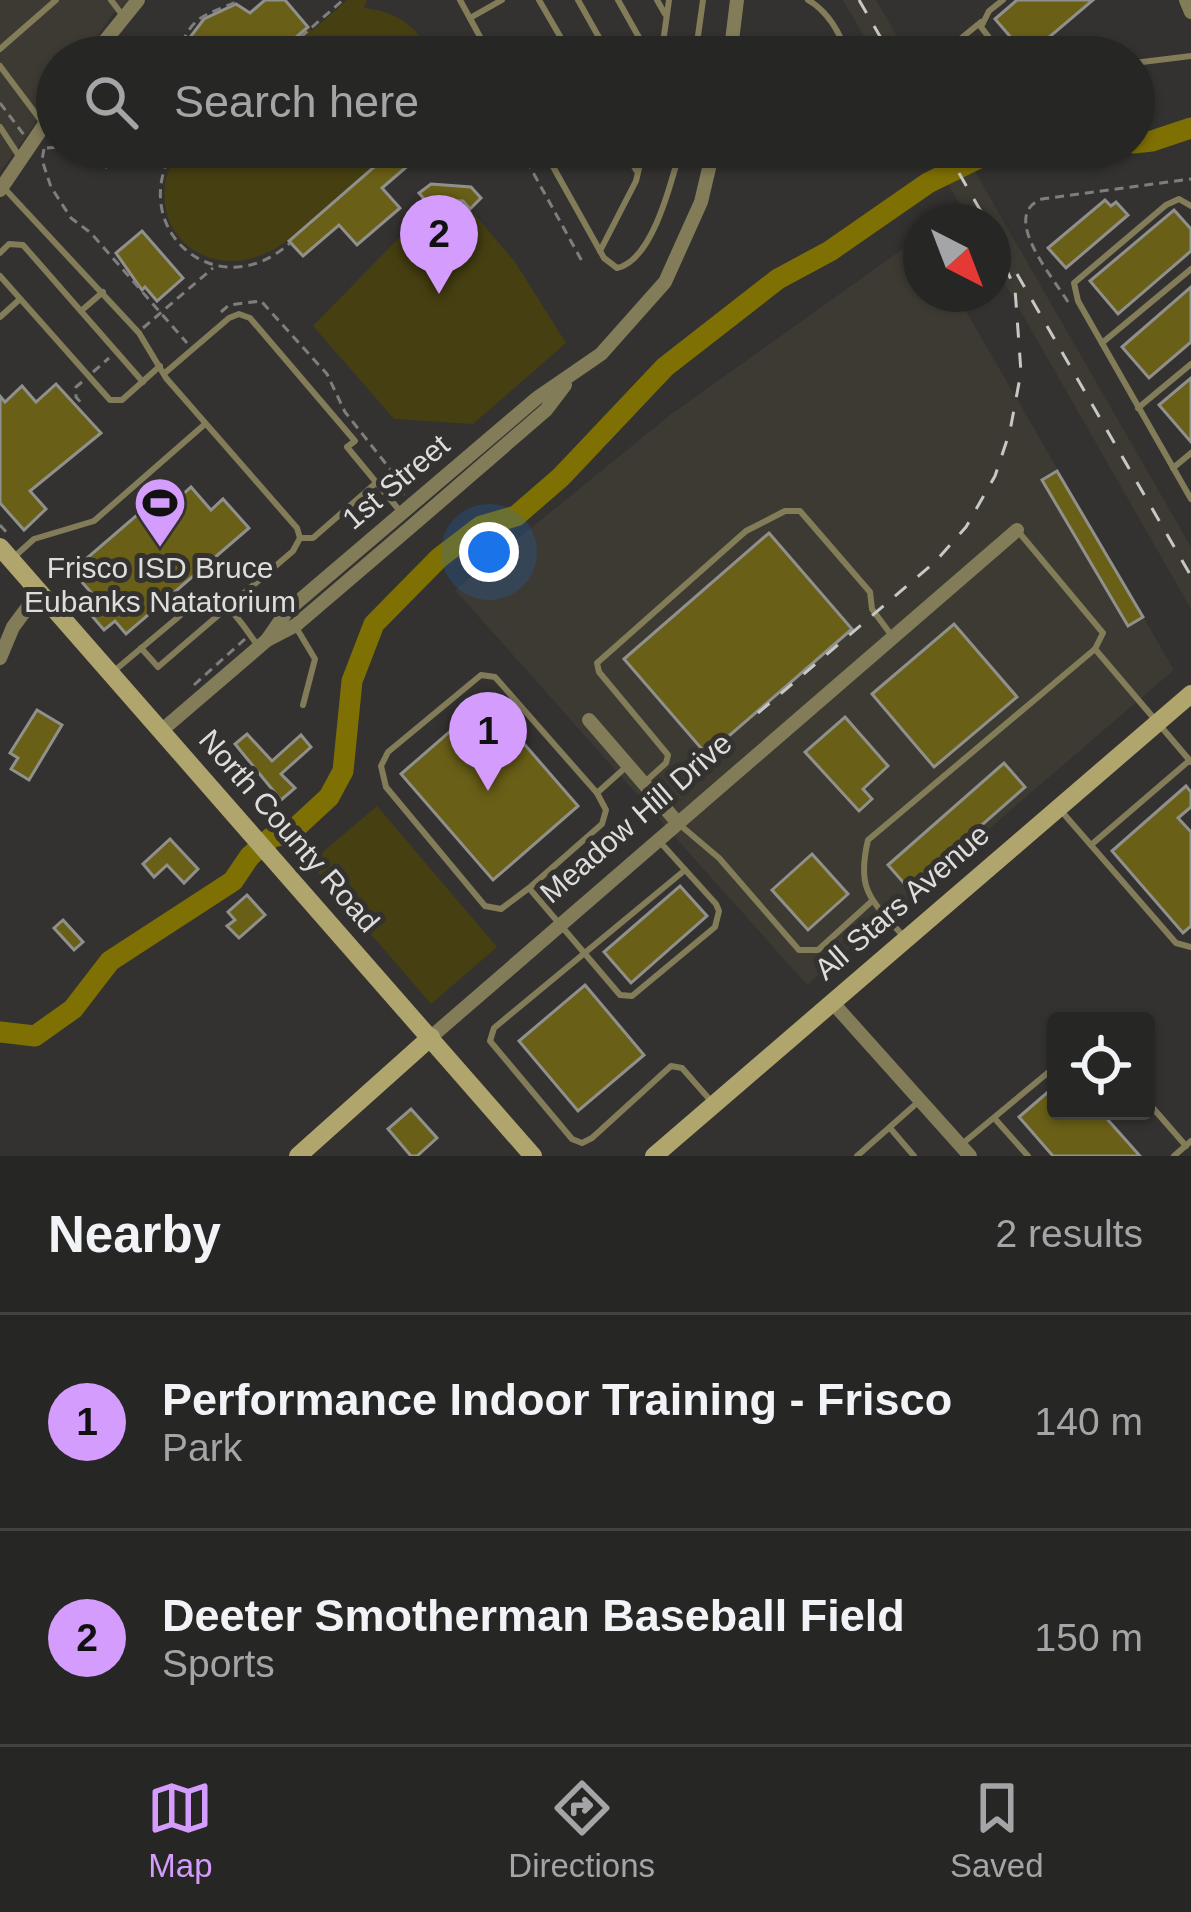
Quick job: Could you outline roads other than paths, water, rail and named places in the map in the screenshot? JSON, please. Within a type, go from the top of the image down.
[{"type":"street","points":[[107,36],[138,0]]},
{"type":"street","points":[[733,36],[737,0]]},
{"type":"street","points":[[1186,0],[1191,12]]},
{"type":"street","points":[[1,188],[36,144]]},
{"type":"street","name":"1st Street","points":[[161,731],[287,611],[537,398],[601,354],[664,282],[701,202],[709,168]]},
{"type":"street","name":"1st Street","points":[[259,641],[296,625],[403,514]]},
{"type":"street","name":"Meadow Hill Drive","points":[[298,1156],[1017,530]]},
{"type":"street","name":"North County Road","points":[[11,552],[39,592],[533,1156]]},
{"type":"street","points":[[0,658],[13,627],[39,592]]},
{"type":"street","name":"All Stars Avenue","points":[[655,1156],[1191,694]]},
{"type":"street","points":[[590,720],[677,822]]},
{"type":"street","points":[[832,1003],[965,1151]]},
{"type":"lane","points":[[0,49],[56,0]]},
{"type":"lane","points":[[111,0],[122,16]]},
{"type":"lane","points":[[460,0],[480,36]]},
{"type":"lane","points":[[470,18],[502,0]]},
{"type":"lane","points":[[539,0],[560,36]]},
{"type":"lane","points":[[578,0],[598,36]]},
{"type":"lane","points":[[618,0],[638,36]]},
{"type":"lane","points":[[657,0],[667,16]]},
{"type":"lane","points":[[664,36],[670,0]]},
{"type":"lane","points":[[698,36],[703,0]]},
{"type":"lane","points":[[808,0],[819,6],[841,36]]},
{"type":"lane","points":[[964,36],[1003,0]]},
{"type":"lane","points":[[982,21],[986,36]]},
{"type":"lane","points":[[1155,61],[1191,56]]},
{"type":"lane","points":[[0,66],[36,114]]},
{"type":"lane","points":[[0,127],[21,159]]},
{"type":"lane","points":[[554,168],[600,251],[617,268],[638,258],[675,168]]},
{"type":"lane","points":[[635,168],[638,173]]},
{"type":"lane","points":[[600,251],[639,168]]},
{"type":"lane","points":[[1,188],[139,332],[205,424],[297,528],[300,538],[293,551],[158,667],[141,648]]},
{"type":"lane","points":[[1191,206],[1179,199],[1166,205],[1074,283],[1078,301],[1191,499]]},
{"type":"lane","points":[[0,253],[9,244],[23,245],[143,382]]},
{"type":"lane","points":[[1102,343],[1191,269]]},
{"type":"lane","points":[[0,276],[110,400],[122,400],[229,318],[245,316],[355,441],[347,447],[403,514]]},
{"type":"lane","points":[[81,311],[103,292]]},
{"type":"lane","points":[[0,317],[20,299]]},
{"type":"lane","points":[[1138,408],[1191,364]]},
{"type":"lane","points":[[11,552],[34,538],[94,521],[205,424]]},
{"type":"lane","points":[[1173,469],[1191,452]]},
{"type":"lane","points":[[300,538],[313,538],[377,482]]},
{"type":"lane","points":[[643,783],[666,763],[668,754],[599,672],[597,663],[746,531],[785,511],[800,511],[870,592],[872,609],[892,637]]},
{"type":"lane","points":[[905,939],[872,901],[861,870],[868,840],[1102,641],[1103,632],[1017,530]]},
{"type":"lane","points":[[111,674],[201,598],[215,597],[259,641]]},
{"type":"lane","points":[[296,625],[315,659],[303,705]]},
{"type":"lane","points":[[1091,845],[1190,761],[1095,649]]},
{"type":"lane","points":[[488,674],[495,676],[597,793],[606,810],[602,824],[529,888],[501,909],[485,906],[386,788],[381,766],[383,758],[469,681],[488,674]]},
{"type":"lane","points":[[597,793],[628,766]]},
{"type":"lane","points":[[1057,807],[1176,943],[1191,947]]},
{"type":"lane","points":[[677,822],[719,858],[799,950],[818,950],[872,901]]},
{"type":"lane","points":[[529,888],[620,995],[632,996],[715,927],[718,917],[716,904],[658,839]]},
{"type":"lane","points":[[685,869],[494,1028],[490,1041],[572,1138],[582,1143],[671,1066],[682,1068],[714,1105]]},
{"type":"lane","points":[[965,1151],[1047,1074]]},
{"type":"lane","points":[[857,1156],[920,1101]]},
{"type":"lane","points":[[1155,1109],[1188,1144],[1174,1156]]},
{"type":"lane","points":[[996,1120],[1028,1156]]},
{"type":"lane","points":[[890,1128],[914,1156]]},
{"type":"waterway","points":[[1155,140],[1191,128]]},
{"type":"waterway","points":[[0,1032],[35,1036],[73,1009],[110,961],[233,881],[250,856],[272,837],[289,834],[329,797],[343,771],[352,681],[374,624],[439,558],[481,526],[516,516],[561,477],[665,367],[778,279],[958,168]]},
{"type":"railway","points":[[859,0],[880,36]]},
{"type":"railway","points":[[956,168],[977,204]]},
{"type":"railway","points":[[1017,274],[1191,576]]},
{"type":"railway","points":[[758,713],[935,562],[966,527],[995,476],[1010,431],[1021,372],[1011,280]]},
{"type":"place","name":"Deeter Smotherman Baseball Field","points":[[439,294]]},
{"type":"place","name":"Frisco ISD Bruce Eubanks Natatorium","points":[[160,549]]},
{"type":"place","name":"Performance Indoor Training - Frisco","points":[[488,791]]}]
